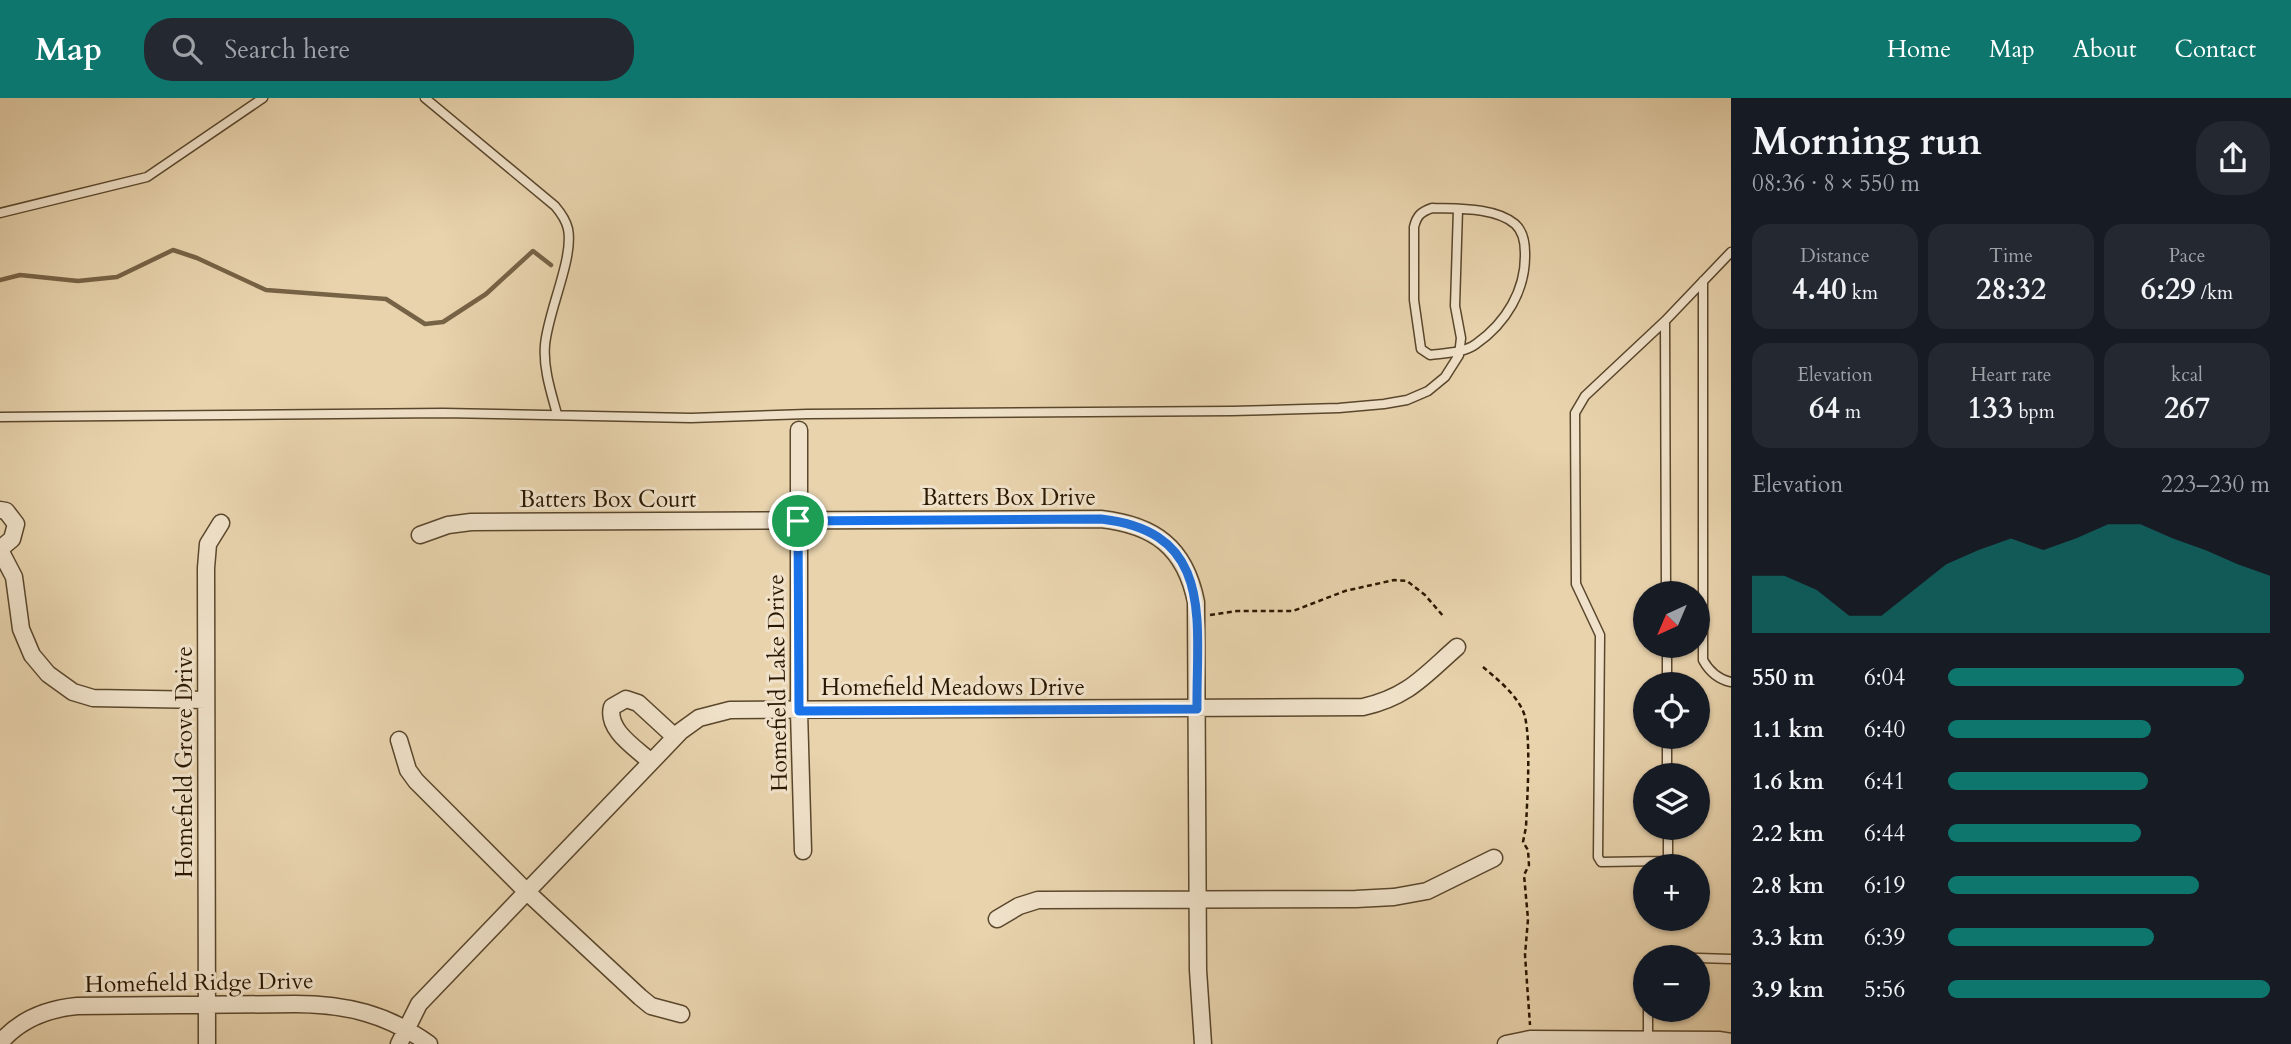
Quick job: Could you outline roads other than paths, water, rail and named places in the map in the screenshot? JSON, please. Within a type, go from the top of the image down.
[{"type":"street","name":"Homefield Lake Drive","points":[[799,430],[799,711],[803,851]]},
{"type":"street","points":[[0,510],[6,511],[16,524],[12,539],[0,549],[14,576],[21,629],[32,655],[48,674],[73,692],[93,698],[206,700]]},
{"type":"street","name":"Batters Box Drive","points":[[798,521],[1101,519],[1145,528],[1166,543],[1181,561],[1192,583],[1196,616],[1198,970],[1203,1044]]},
{"type":"street","name":"Batters Box Court","points":[[420,536],[448,525],[471,522],[798,521]]},
{"type":"street","name":"Homefield Grove Drive","points":[[208,1044],[208,544],[221,523]]},
{"type":"street","name":"Homefield Meadows Drive","points":[[399,1044],[419,1004],[651,761],[699,718],[730,710],[1334,709],[1383,703],[1405,693],[1457,647]]},
{"type":"street","points":[[651,761],[615,727],[610,716],[612,707],[626,699],[638,703],[675,737]]},
{"type":"street","points":[[399,740],[408,770],[416,781],[526,891],[640,997],[652,1006],[681,1014]]},
{"type":"street","points":[[997,919],[1019,906],[1038,900],[1395,897],[1427,891],[1494,858]]},
{"type":"street","name":"Homefield Ridge Drive","points":[[0,1043],[26,1020],[53,1009],[77,1006],[328,1004],[359,1010],[406,1028],[429,1044]]},
{"type":"street","points":[[1506,1044],[1530,1039],[1731,1042]]},
{"type":"lane","points":[[0,213],[147,177],[263,98]]},
{"type":"lane","points":[[425,98],[548,199],[565,218],[570,247],[554,299],[545,346],[545,366],[557,414]]},
{"type":"lane","points":[[1432,208],[1503,216],[1519,228],[1523,240],[1526,270],[1518,295],[1508,312],[1475,345],[1460,351],[1430,355],[1421,349],[1414,300],[1414,227],[1416,217],[1432,208]]},
{"type":"lane","points":[[0,417],[557,414],[691,418],[1353,407],[1407,400],[1428,391],[1446,377],[1460,351],[1461,338],[1455,306],[1458,209]]},
{"type":"lane","points":[[1668,840],[1668,858],[1664,861],[1601,862],[1598,857],[1600,635],[1576,584],[1575,413],[1585,396],[1665,321],[1731,252]]},
{"type":"lane","points":[[1703,281],[1703,660],[1709,671],[1731,682]]},
{"type":"lane","points":[[1665,321],[1666,581]]},
{"type":"lane","points":[[1710,958],[1731,959]]},
{"type":"lane","points":[[1648,1022],[1648,1040]]},
{"type":"waterway","points":[[0,280],[20,275],[78,281],[117,277],[173,250],[197,258],[266,290],[386,299],[425,324],[443,322],[486,294],[533,251],[551,265]]}]
